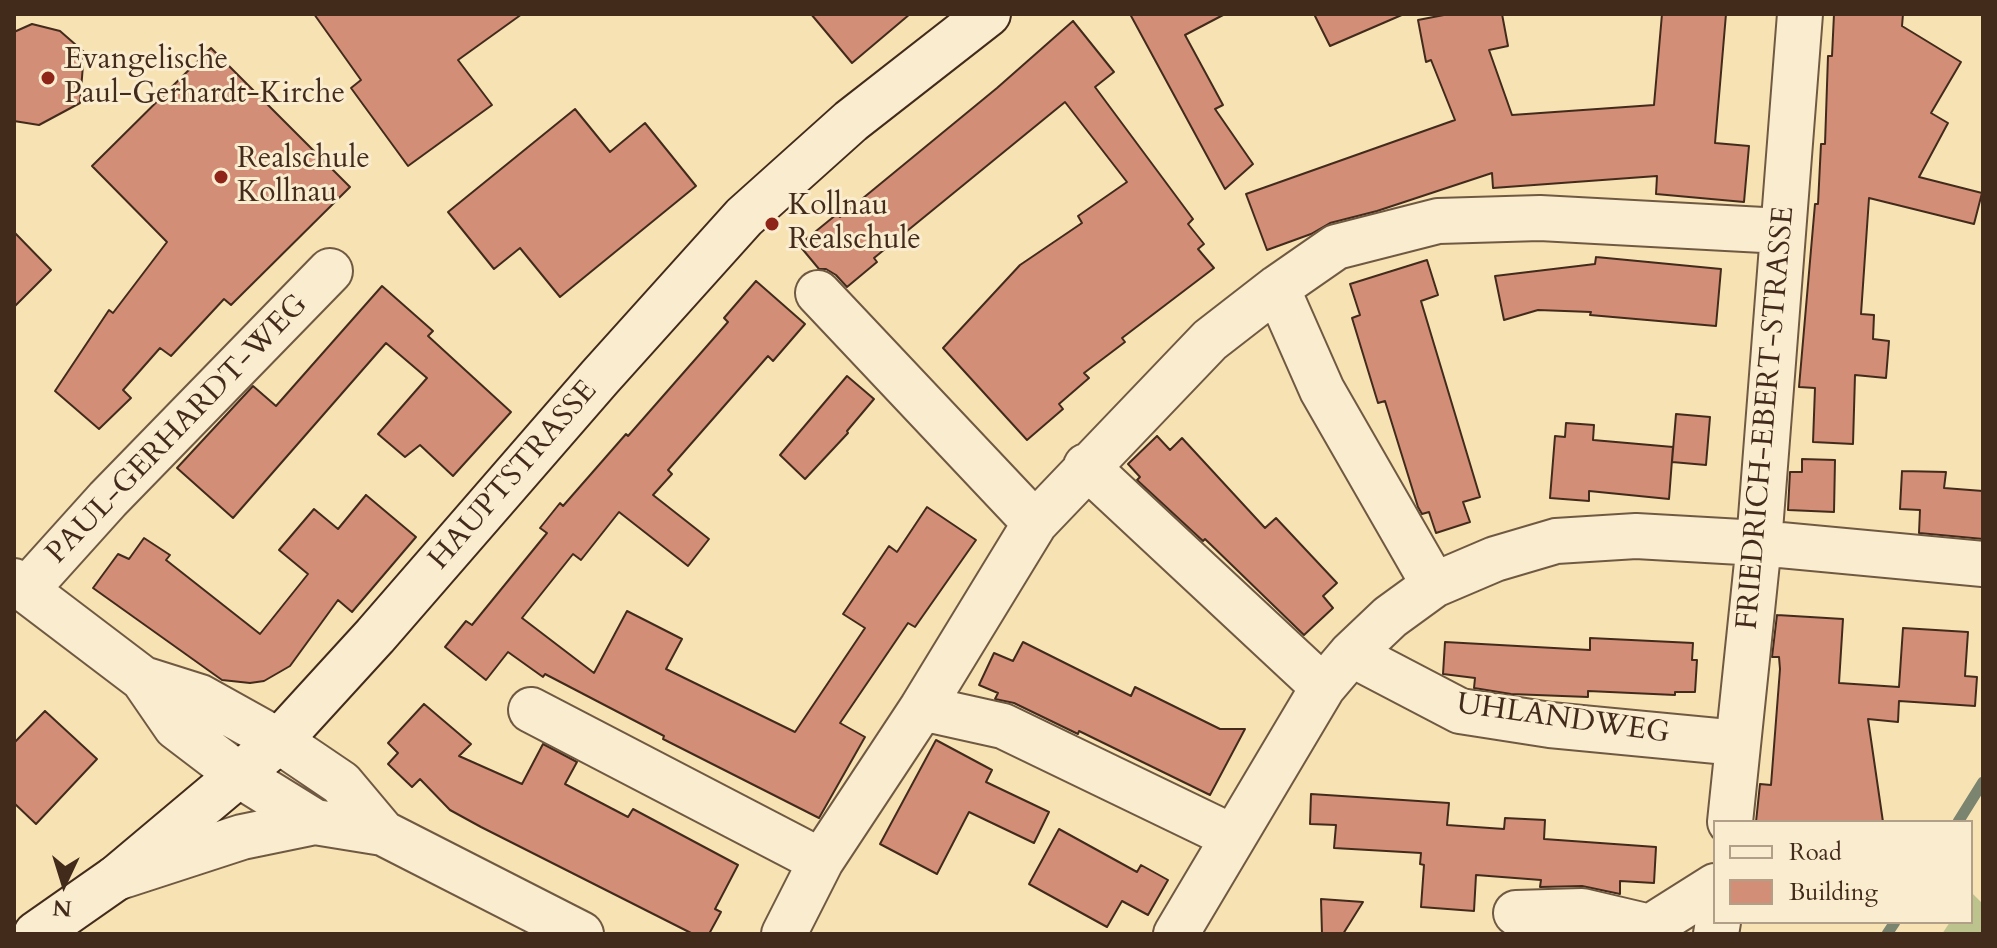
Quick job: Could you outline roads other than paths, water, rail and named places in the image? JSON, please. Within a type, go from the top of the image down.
[{"type":"street","name":"HAUPTSTRASSE","points":[[36,934],[116,878],[279,741],[744,217],[851,121],[988,14]]},
{"type":"street","name":"FRIEDRICH-EBERT-STRASSE","points":[[1730,820],[1759,543],[1800,14]]},
{"type":"street","points":[[784,934],[821,861],[922,708],[1035,523],[1086,466],[1210,340],[1277,288],[1336,247],[1438,221],[1540,218],[1782,231]]},
{"type":"street","name":"PAUL-GERHARDT-WEG","points":[[20,586],[330,271]]},
{"type":"street","points":[[1277,288],[1322,390],[1434,585]]},
{"type":"street","points":[[818,293],[1035,523]]},
{"type":"street","points":[[1086,466],[1323,687]]},
{"type":"street","points":[[1176,934],[1323,687],[1351,654],[1390,617],[1434,585],[1495,559],[1556,541],[1636,536],[1759,543],[1983,564]]},
{"type":"street","points":[[20,586],[143,679],[176,727],[239,775],[315,822]]},
{"type":"street","name":"UHLANDWEG","points":[[1351,654],[1460,711],[1550,725],[1738,743]]},
{"type":"street","points":[[143,679],[200,697],[279,741],[341,783],[383,833]]},
{"type":"street","points":[[922,708],[1003,726],[1233,837]]},
{"type":"street","points":[[531,710],[821,861]]},
{"type":"street","points":[[116,878],[242,837],[315,822],[383,833],[572,932]]},
{"type":"street","points":[[1516,913],[1582,911],[1650,927],[1713,887]]},
{"type":"waterway","points":[[1959,820],[1983,782]]},
{"type":"waterway","points":[[1887,934],[1894,924]]},
{"type":"place","name":"Evangelische Paul-Gerhardt-Kirche","points":[[48,78]]},
{"type":"place","name":"Realschule Kollnau","points":[[221,177]]},
{"type":"place","name":"Kollnau Realschule","points":[[772,224]]}]
